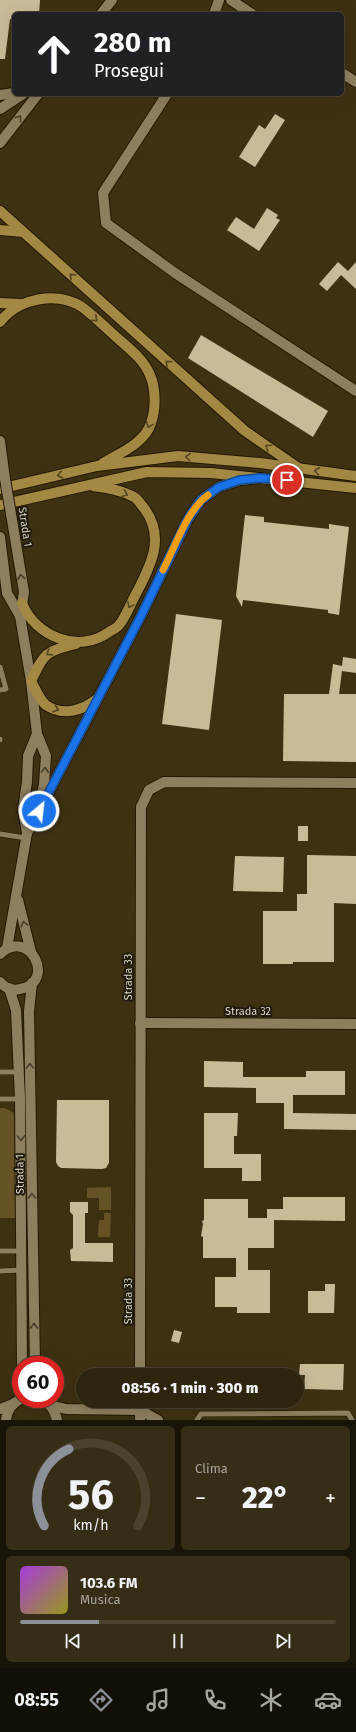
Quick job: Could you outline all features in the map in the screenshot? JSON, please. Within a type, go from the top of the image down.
[{"type":"main road","points":[[0,211],[245,431],[300,469]]},
{"type":"main road","points":[[0,230],[23,232]]},
{"type":"main road","points":[[0,303],[21,304],[40,298],[60,299],[81,307],[137,355],[150,375],[154,398],[151,424],[141,439],[124,452],[96,466]]},
{"type":"main road","points":[[0,322],[21,304]]},
{"type":"main road","points":[[0,489],[96,466],[178,456],[260,463],[356,476]]},
{"type":"main road","points":[[0,505],[147,472],[211,473],[356,488]]},
{"type":"main road","points":[[39,811],[141,616],[188,519],[201,500],[219,487],[240,480],[260,478]]},
{"type":"main road","points":[[87,485],[114,490],[135,498],[146,512],[155,529],[154,552],[146,573],[119,625],[102,638],[54,650],[42,658],[31,681],[46,705],[59,711],[74,711],[87,706],[99,698]]},
{"type":"main road","points":[[22,603],[25,611],[40,629],[59,640],[82,643]]},
{"type":"street","points":[[103,12],[112,0]]},
{"type":"street","points":[[215,12],[219,0]]},
{"type":"street","points":[[231,0],[249,12]]},
{"type":"street","points":[[344,73],[356,82]]},
{"type":"street","points":[[0,95],[12,93]]},
{"type":"street","points":[[0,109],[20,96]]},
{"type":"street","points":[[0,143],[36,96]]},
{"type":"street","points":[[166,96],[103,193],[106,223],[175,273],[356,391]]},
{"type":"street","name":"Strada 1","points":[[0,441],[24,592],[20,616],[31,681],[37,734],[46,756],[44,784],[39,811],[26,836]]},
{"type":"street","name":"Strada 1","points":[[0,538],[7,593],[20,616]]},
{"type":"street","name":"Strada 1","points":[[4,951],[17,896],[26,836],[23,809],[27,782],[28,756],[37,734]]},
{"type":"street","name":"Strada 33","points":[[140,1368],[141,807],[149,790],[164,782],[356,782]]},
{"type":"street","name":"Strada 1","points":[[17,896],[31,952],[36,959],[38,967],[37,975],[32,983],[29,1011],[35,1356]]},
{"type":"street","points":[[4,951],[17,946],[31,952]]},
{"type":"street","points":[[0,982],[9,988],[22,989],[32,983]]},
{"type":"street","points":[[9,988],[16,1010],[20,1099],[22,1356]]},
{"type":"street","name":"Strada 32","points":[[140,1023],[356,1024]]},
{"type":"street","points":[[0,1409],[12,1402]]},
{"type":"street","points":[[6,1420],[8,1410],[12,1406]]},
{"type":"street","points":[[52,1408],[55,1413],[56,1420]]},
{"type":"street","points":[[62,1408],[140,1410],[158,1420]]},
{"type":"lane","points":[[0,667],[6,689],[0,690]]},
{"type":"lane","points":[[0,834],[26,836]]},
{"type":"lane","points":[[0,1072],[19,1072]]},
{"type":"lane","points":[[0,1099],[20,1099]]},
{"type":"lane","points":[[0,1251],[22,1251]]},
{"type":"lane","points":[[0,1271],[22,1270]]},
{"type":"lane","points":[[197,1420],[201,1414],[348,1413],[352,1420]]},
{"type":"shaded area","points":[[0,1108],[5,1108],[14,1113],[16,1218],[0,1218]]},
{"type":"shaded area","points":[[111,1187],[111,1210],[99,1210],[99,1198],[87,1198],[87,1188]]},
{"type":"shaded area","points":[[104,1213],[111,1213],[110,1237],[98,1237],[99,1220],[104,1220]]},
{"type":"building","points":[[0,0],[40,0],[39,12],[12,12],[5,59],[0,59]]},
{"type":"building","points":[[275,114],[285,120],[255,167],[239,157],[259,125],[265,129]]},
{"type":"building","points":[[267,208],[278,215],[276,218],[280,220],[259,251],[227,230],[236,217],[254,229]]},
{"type":"building","points":[[338,262],[348,271],[356,262],[356,289],[341,275],[327,291],[319,284]]},
{"type":"building","points":[[201,335],[328,411],[313,437],[188,358]]},
{"type":"building","points":[[245,515],[264,517],[264,522],[329,529],[329,524],[349,527],[339,615],[328,613],[328,610],[243,600],[242,607],[236,596]]},
{"type":"building","points":[[176,614],[222,620],[209,730],[162,724]]},
{"type":"building","points":[[343,657],[356,659],[356,673],[342,671],[339,694],[356,694],[356,762],[283,761],[284,694],[329,694],[333,664],[342,666]]},
{"type":"building","points":[[298,826],[308,826],[308,841],[298,841]]},
{"type":"building","points":[[307,855],[356,856],[356,904],[334,903],[334,962],[263,964],[263,911],[297,911],[297,894],[307,894]]},
{"type":"building","points":[[235,856],[284,857],[283,892],[233,891]]},
{"type":"building","points":[[204,1061],[243,1062],[243,1077],[306,1077],[306,1071],[345,1071],[345,1095],[293,1095],[293,1113],[356,1114],[356,1130],[284,1129],[284,1103],[256,1103],[256,1088],[204,1087]]},
{"type":"building","points":[[57,1100],[109,1100],[109,1163],[106,1168],[61,1168],[58,1166],[56,1162]]},
{"type":"building","points":[[204,1113],[238,1113],[237,1136],[234,1136],[234,1154],[261,1154],[261,1181],[242,1181],[242,1168],[204,1168]]},
{"type":"building","points":[[283,1197],[345,1197],[345,1221],[274,1220],[274,1248],[248,1248],[248,1270],[270,1270],[270,1313],[237,1313],[237,1307],[215,1307],[215,1277],[236,1277],[236,1258],[203,1258],[203,1237],[201,1236],[202,1221],[204,1220],[204,1199],[248,1199],[248,1218],[267,1218],[267,1209],[283,1209]]},
{"type":"building","points":[[70,1202],[88,1202],[88,1213],[85,1213],[85,1243],[113,1243],[113,1262],[71,1261],[70,1250],[73,1248],[73,1215],[70,1212]]},
{"type":"building","points":[[325,1284],[335,1284],[334,1313],[308,1313],[308,1291],[325,1291]]},
{"type":"building","points":[[174,1330],[182,1332],[179,1343],[171,1341]]},
{"type":"building","points":[[300,1364],[344,1364],[343,1390],[304,1389],[304,1368],[300,1368]]},
{"type":"slow traffic","points":[[163,570],[188,519],[201,500],[208,495]]},
{"type":"route","points":[[39,811],[141,616],[188,519],[201,500],[219,487],[240,480],[260,478],[287,480]]}]
